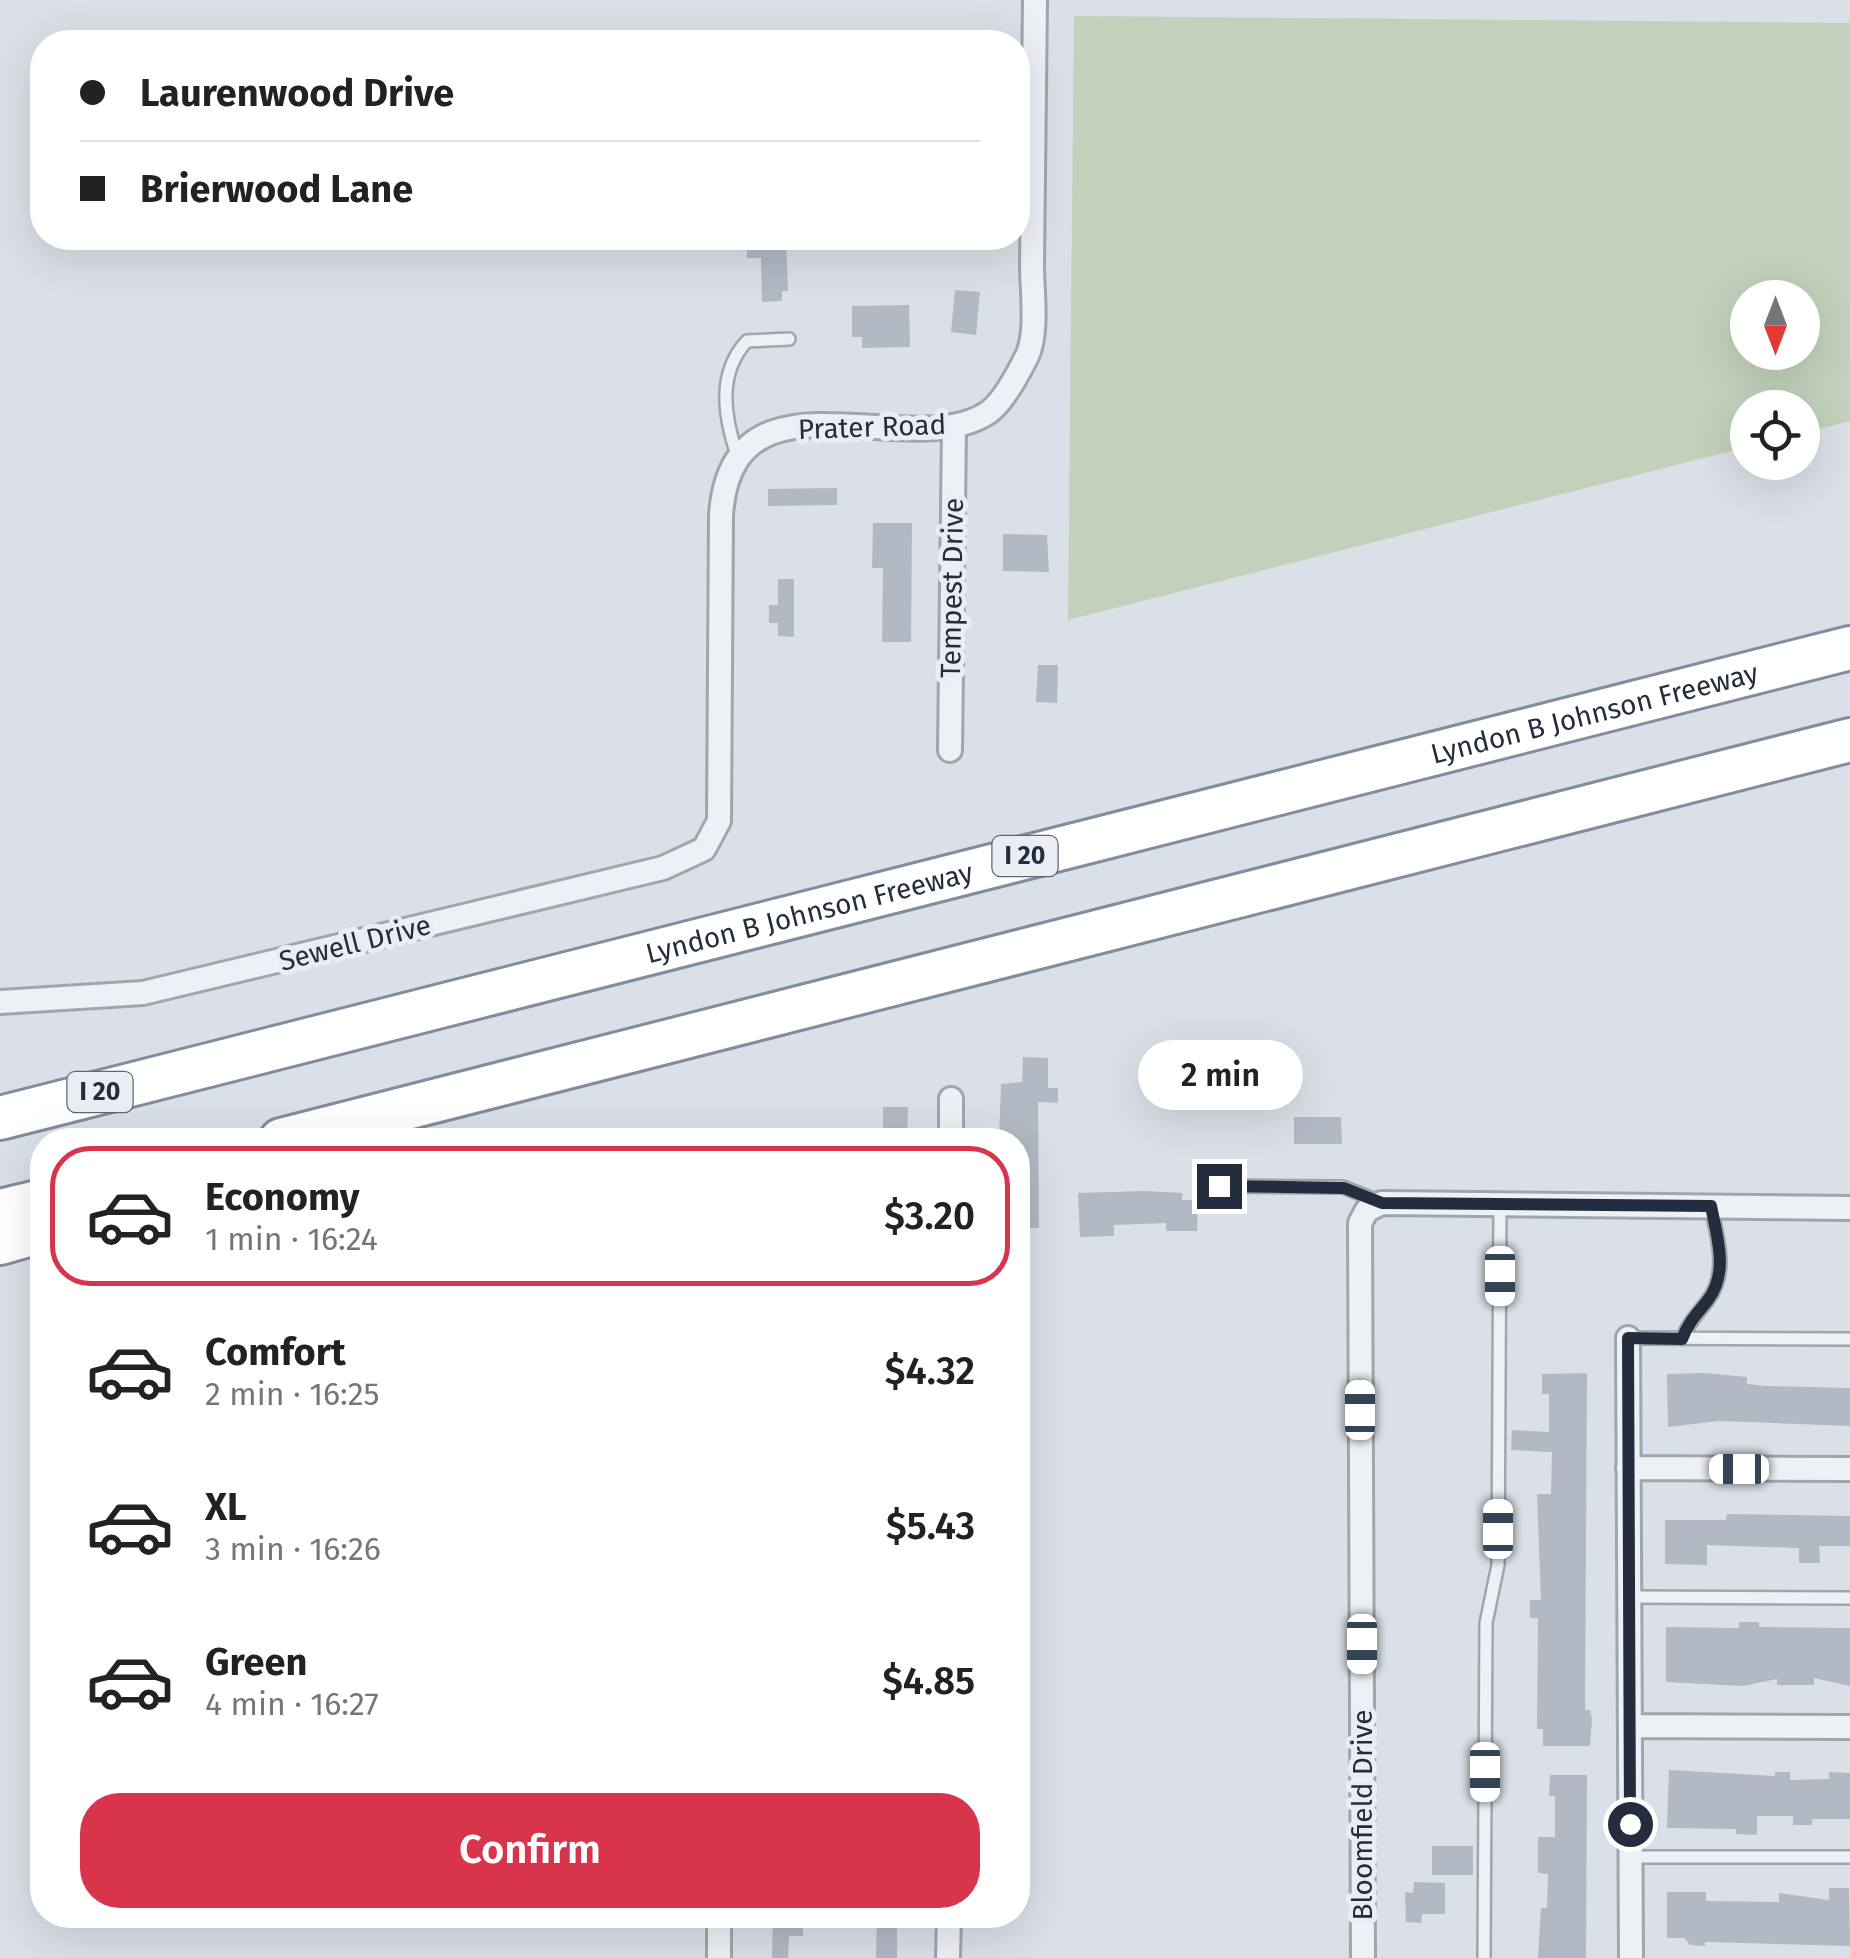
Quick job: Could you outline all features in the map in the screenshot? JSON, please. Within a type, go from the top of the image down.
[{"type":"highway","name":"Lyndon B Johnson Freeway","points":[[0,1118],[1850,648]]},
{"type":"highway","points":[[328,1128],[1850,740]]},
{"type":"highway","points":[[382,1128],[608,1057]]},
{"type":"highway","points":[[0,1102],[200,1067]]},
{"type":"highway","points":[[0,1211],[30,1203]]},
{"type":"highway","points":[[0,1242],[30,1234]]},
{"type":"street","name":"Prater Road","points":[[737,454],[766,435],[800,426],[954,426],[990,411],[1030,351],[1035,0]]},
{"type":"street","name":"Tempest Drive","points":[[950,750],[954,426]]},
{"type":"street","name":"Sewell Drive","points":[[0,1002],[143,993],[662,868],[704,849],[719,821],[721,514],[723,480],[737,454]]},
{"type":"street","points":[[951,1128],[952,1098]]},
{"type":"street","points":[[1382,1203],[1850,1208]]},
{"type":"street","name":"Bloomfield Drive","points":[[1363,1958],[1360,1224],[1367,1210],[1382,1203]]},
{"type":"street","points":[[1628,1338],[1630,1958]]},
{"type":"street","points":[[1628,1468],[1850,1469]]},
{"type":"street","points":[[1630,1726],[1850,1727]]},
{"type":"street","points":[[719,1928],[719,1958]]},
{"type":"street","points":[[948,1928],[948,1958]]},
{"type":"lane","points":[[737,454],[726,408],[731,358],[747,342],[789,339]]},
{"type":"lane","points":[[1219,1186],[1344,1188],[1382,1203]]},
{"type":"lane","points":[[1484,1958],[1486,1624],[1498,1565],[1500,1204]]},
{"type":"lane","points":[[1682,1339],[1690,1318],[1709,1299],[1718,1281],[1721,1261],[1711,1206]]},
{"type":"lane","points":[[1628,1338],[1850,1339]]},
{"type":"lane","points":[[1629,1597],[1850,1598]]},
{"type":"lane","points":[[1630,1856],[1850,1857]]},
{"type":"green space","points":[[1074,16],[1850,23],[1850,421],[1820,429],[1820,390],[1730,390],[1730,451],[1068,620]]},
{"type":"building","points":[[747,250],[786,250],[788,291],[782,291],[782,301],[762,302],[761,258],[747,258]]},
{"type":"building","points":[[955,290],[980,292],[976,335],[951,332]]},
{"type":"building","points":[[909,305],[910,347],[862,348],[862,337],[852,337],[852,306]]},
{"type":"building","points":[[837,488],[837,505],[768,506],[768,489]]},
{"type":"building","points":[[873,523],[912,523],[911,642],[882,642],[883,568],[872,568]]},
{"type":"building","points":[[1003,534],[1047,535],[1049,572],[1003,571]]},
{"type":"building","points":[[778,579],[794,579],[794,637],[778,636],[778,623],[769,623],[769,605],[778,605]]},
{"type":"building","points":[[1038,665],[1058,665],[1057,703],[1036,702]]},
{"type":"building","points":[[1023,1057],[1048,1058],[1048,1088],[1058,1088],[1058,1103],[1038,1102],[1039,1228],[1030,1228],[1030,1128],[999,1128],[1001,1084],[1022,1082]]},
{"type":"building","points":[[883,1107],[908,1107],[907,1128],[883,1128]]},
{"type":"building","points":[[1294,1117],[1341,1117],[1342,1144],[1294,1144]]},
{"type":"building","points":[[1078,1193],[1182,1193],[1182,1200],[1198,1200],[1197,1231],[1166,1231],[1166,1223],[1114,1225],[1114,1236],[1080,1237]]},
{"type":"building","points":[[1587,1373],[1585,1710],[1590,1710],[1592,1719],[1590,1746],[1543,1746],[1543,1729],[1537,1729],[1538,1618],[1530,1618],[1530,1600],[1541,1600],[1537,1494],[1551,1494],[1552,1452],[1511,1450],[1512,1430],[1549,1432],[1549,1394],[1542,1394],[1542,1374]]},
{"type":"building","points":[[1667,1374],[1747,1377],[1747,1384],[1766,1386],[1850,1388],[1850,1426],[1719,1421],[1668,1427]]},
{"type":"building","points":[[1727,1514],[1850,1516],[1850,1546],[1819,1546],[1820,1563],[1799,1563],[1799,1548],[1707,1545],[1707,1565],[1665,1564],[1665,1520],[1726,1520]]},
{"type":"building","points":[[1739,1622],[1759,1622],[1759,1627],[1850,1628],[1850,1686],[1814,1678],[1814,1685],[1777,1685],[1777,1679],[1743,1686],[1666,1682],[1666,1627],[1739,1628]]},
{"type":"building","points":[[1669,1770],[1775,1776],[1775,1772],[1790,1772],[1790,1780],[1829,1779],[1829,1772],[1850,1773],[1850,1819],[1812,1819],[1812,1825],[1793,1825],[1793,1816],[1757,1816],[1757,1835],[1736,1834],[1736,1829],[1667,1828]]},
{"type":"building","points":[[1550,1775],[1587,1775],[1586,1958],[1538,1958],[1541,1908],[1547,1908],[1548,1874],[1538,1873],[1538,1837],[1555,1837],[1555,1796],[1549,1796]]},
{"type":"building","points":[[1432,1846],[1473,1846],[1473,1875],[1432,1875]]},
{"type":"building","points":[[1414,1882],[1445,1883],[1445,1914],[1422,1914],[1421,1923],[1406,1922],[1405,1892],[1413,1893]]},
{"type":"building","points":[[1829,1888],[1849,1888],[1850,1946],[1705,1942],[1705,1946],[1690,1945],[1685,1938],[1667,1938],[1667,1892],[1706,1892],[1706,1901],[1779,1902],[1779,1893],[1829,1900]]},
{"type":"building","points":[[773,1928],[803,1928],[803,1936],[789,1936],[788,1958],[772,1958]]},
{"type":"building","points":[[877,1928],[897,1928],[897,1958],[876,1958]]},
{"type":"route","points":[[1219,1186],[1344,1188],[1382,1203],[1711,1206],[1721,1261],[1718,1281],[1709,1299],[1690,1318],[1682,1339],[1628,1338],[1630,1824]]}]
